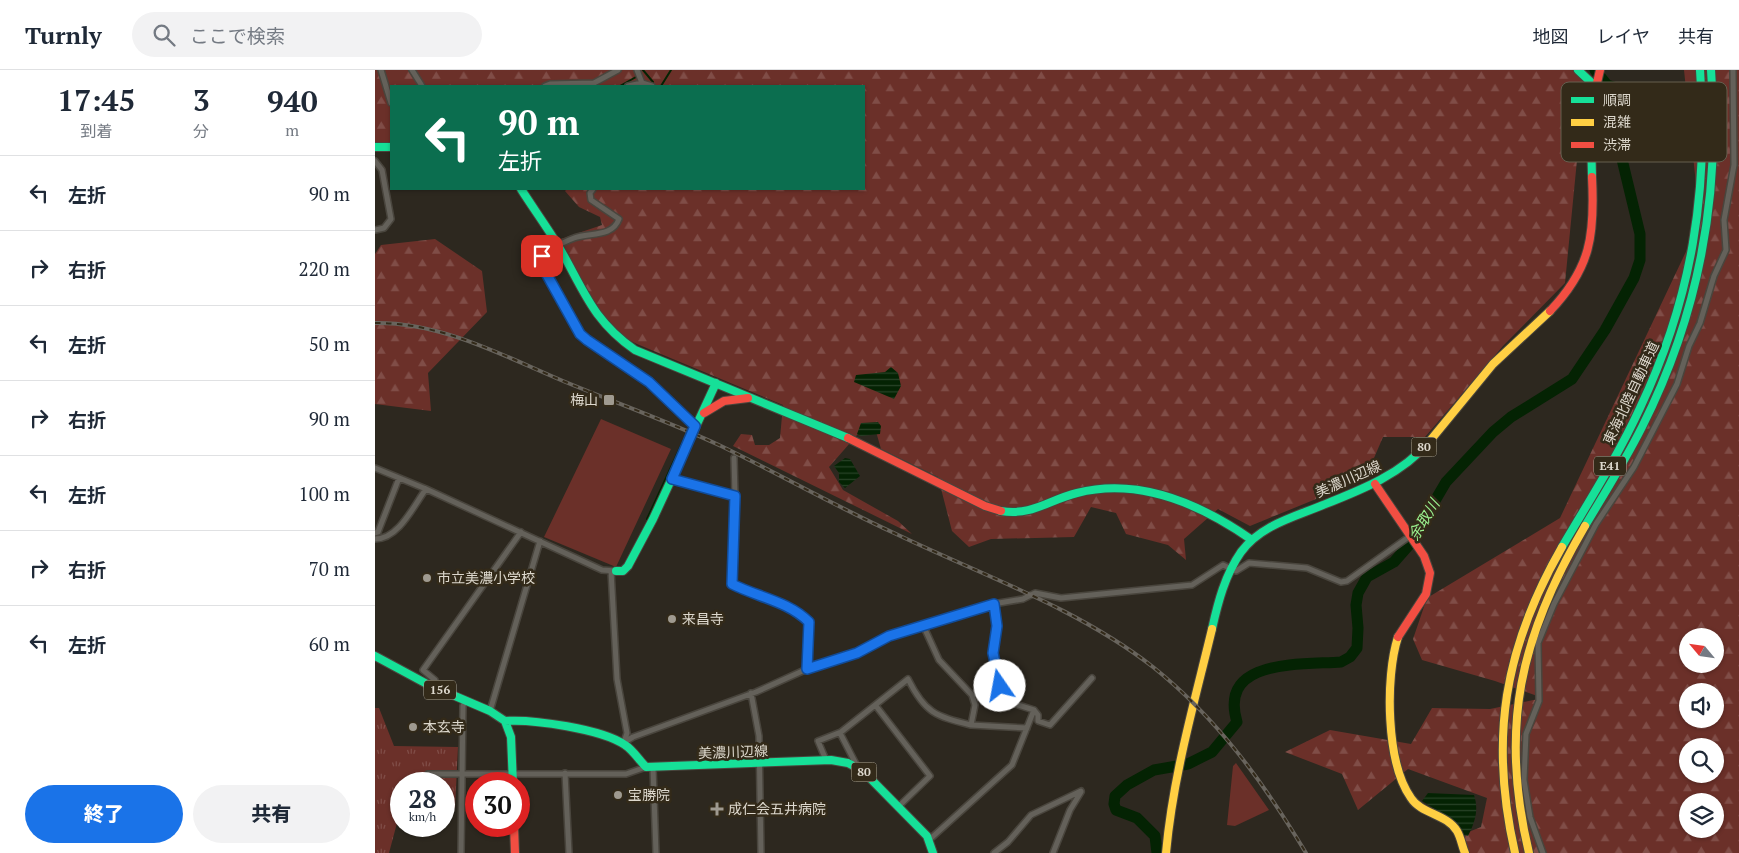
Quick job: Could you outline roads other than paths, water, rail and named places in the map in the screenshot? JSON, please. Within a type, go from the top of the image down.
[{"type":"main road","points":[[1578,70],[1596,82]]},
{"type":"main road","points":[[375,147],[390,147]]},
{"type":"main road","name":"美濃川辺線","points":[[1166,853],[1169,812],[1181,752],[1224,587],[1232,568],[1252,540],[1277,522],[1375,484],[1405,465],[1426,446],[1498,359],[1557,304],[1579,277],[1588,256],[1592,236],[1591,162]]},
{"type":"main road","name":"東海北陸自動車道","points":[[1515,853],[1506,815],[1501,764],[1503,711],[1511,666],[1525,619],[1539,588],[1641,408],[1673,332],[1692,258],[1700,210],[1702,162]]},
{"type":"main road","name":"東海北陸自動車道","points":[[1529,853],[1519,812],[1514,762],[1516,712],[1523,667],[1537,623],[1550,592],[1567,557],[1633,447],[1683,332],[1703,259],[1710,211],[1713,162]]},
{"type":"main road","points":[[522,190],[558,246],[595,316],[617,339],[635,350],[849,438],[985,506],[1000,511],[1015,514],[1029,512],[1075,494],[1091,490],[1144,492],[1169,496],[1189,503],[1252,540]]},
{"type":"main road","points":[[614,571],[623,571],[627,566],[672,479],[716,383]]},
{"type":"main road","points":[[700,416],[719,401],[735,398],[752,398]]},
{"type":"main road","points":[[1375,484],[1428,563],[1430,583],[1426,594],[1395,646],[1389,710],[1391,738],[1411,799],[1419,806],[1452,825],[1457,831],[1465,853]]},
{"type":"main road","name":"156","points":[[375,656],[465,702],[490,711],[505,721]]},
{"type":"main road","points":[[513,772],[511,737],[505,721],[527,721],[604,737],[623,743],[650,767]]},
{"type":"main road","name":"美濃川辺線","points":[[650,767],[826,760],[848,763],[863,771],[898,807],[929,840],[933,853]]},
{"type":"main road","points":[[515,837],[515,853]]},
{"type":"street","points":[[381,70],[390,100]]},
{"type":"street","points":[[412,70],[421,85]]},
{"type":"street","points":[[548,85],[594,83],[618,70]]},
{"type":"street","points":[[637,70],[642,83]]},
{"type":"street","points":[[1543,853],[1530,817],[1524,780],[1526,734],[1539,701],[1538,644],[1554,604],[1596,524],[1634,467],[1677,384],[1689,346],[1700,323],[1714,276],[1726,250],[1724,220],[1734,165],[1733,70]]},
{"type":"street","points":[[633,85],[642,83],[649,85]]},
{"type":"street","points":[[375,162],[383,170],[391,219],[384,228],[375,230]]},
{"type":"street","points":[[592,190],[590,193],[591,200],[619,219],[617,224],[605,232],[576,237],[542,254],[542,262],[580,334],[649,382],[695,426]]},
{"type":"street","points":[[734,458],[735,496],[732,584],[772,600],[803,616],[809,622],[807,669]]},
{"type":"street","points":[[375,468],[426,489],[602,570],[614,571],[617,679],[627,733],[623,743]]},
{"type":"street","points":[[375,533],[378,532],[399,478]]},
{"type":"street","points":[[672,479],[735,496]]},
{"type":"street","points":[[375,539],[386,536],[397,528],[426,489]]},
{"type":"street","points":[[435,687],[435,680],[423,670],[521,532]]},
{"type":"street","points":[[623,743],[633,737],[751,693],[807,669],[857,653],[889,636],[994,604],[1023,599],[1035,593],[1061,598],[1191,585],[1223,565],[1236,571],[1249,563],[1307,568],[1341,582],[1347,581],[1412,538]]},
{"type":"street","points":[[490,711],[540,541]]},
{"type":"street","points":[[994,604],[997,626],[993,653],[1003,697],[1034,710],[1038,715],[1038,721],[1050,725],[1092,678]]},
{"type":"street","points":[[923,625],[939,660],[972,695],[975,705],[971,725]]},
{"type":"street","points":[[826,760],[818,741],[840,733],[908,679],[919,700],[932,712],[946,719],[971,725],[1027,728]]},
{"type":"street","points":[[751,693],[759,736],[761,853]]},
{"type":"street","points":[[461,853],[463,706],[465,702]]},
{"type":"street","points":[[876,706],[930,776],[898,807]]},
{"type":"street","points":[[929,840],[1012,765],[1034,710]]},
{"type":"street","points":[[840,733],[856,764],[855,767]]},
{"type":"street","points":[[530,773],[626,774],[650,767],[656,853]]},
{"type":"street","points":[[455,774],[463,774]]},
{"type":"street","points":[[565,774],[569,853]]},
{"type":"street","points":[[994,853],[1008,842],[1031,815],[1081,791],[1070,810],[1053,853]]},
{"type":"waterway","points":[[643,70],[653,82]]},
{"type":"waterway","points":[[662,85],[671,70]]},
{"type":"waterway","name":"余取川","points":[[1595,70],[1605,82]]},
{"type":"waterway","points":[[622,85],[636,77]]},
{"type":"waterway","name":"余取川","points":[[1157,853],[1155,836],[1137,818],[1116,810],[1114,804],[1115,796],[1127,785],[1154,770],[1188,764],[1212,752],[1237,722],[1234,701],[1240,686],[1251,676],[1267,669],[1286,665],[1341,662],[1350,657],[1357,648],[1356,605],[1358,593],[1367,577],[1394,562],[1409,545],[1446,482],[1493,432],[1511,417],[1572,379],[1605,330],[1634,278],[1640,260],[1640,234],[1623,162]]},
{"type":"waterway","points":[[647,519],[684,439]]},
{"type":"railway","points":[[375,323],[400,324],[424,328],[472,342],[682,429],[721,446],[872,523],[1027,593],[1092,627],[1153,667],[1198,708],[1238,753],[1256,777],[1306,853]]},
{"type":"place","name":"梅山","points":[[609,400]]},
{"type":"place","name":"市立美濃小学校","points":[[427,578]]},
{"type":"place","name":"来昌寺","points":[[672,619]]},
{"type":"place","name":"本玄寺","points":[[413,727]]},
{"type":"place","name":"宝勝院","points":[[618,795]]},
{"type":"place","name":"成仁会五井病院","points":[[717,809]]}]
